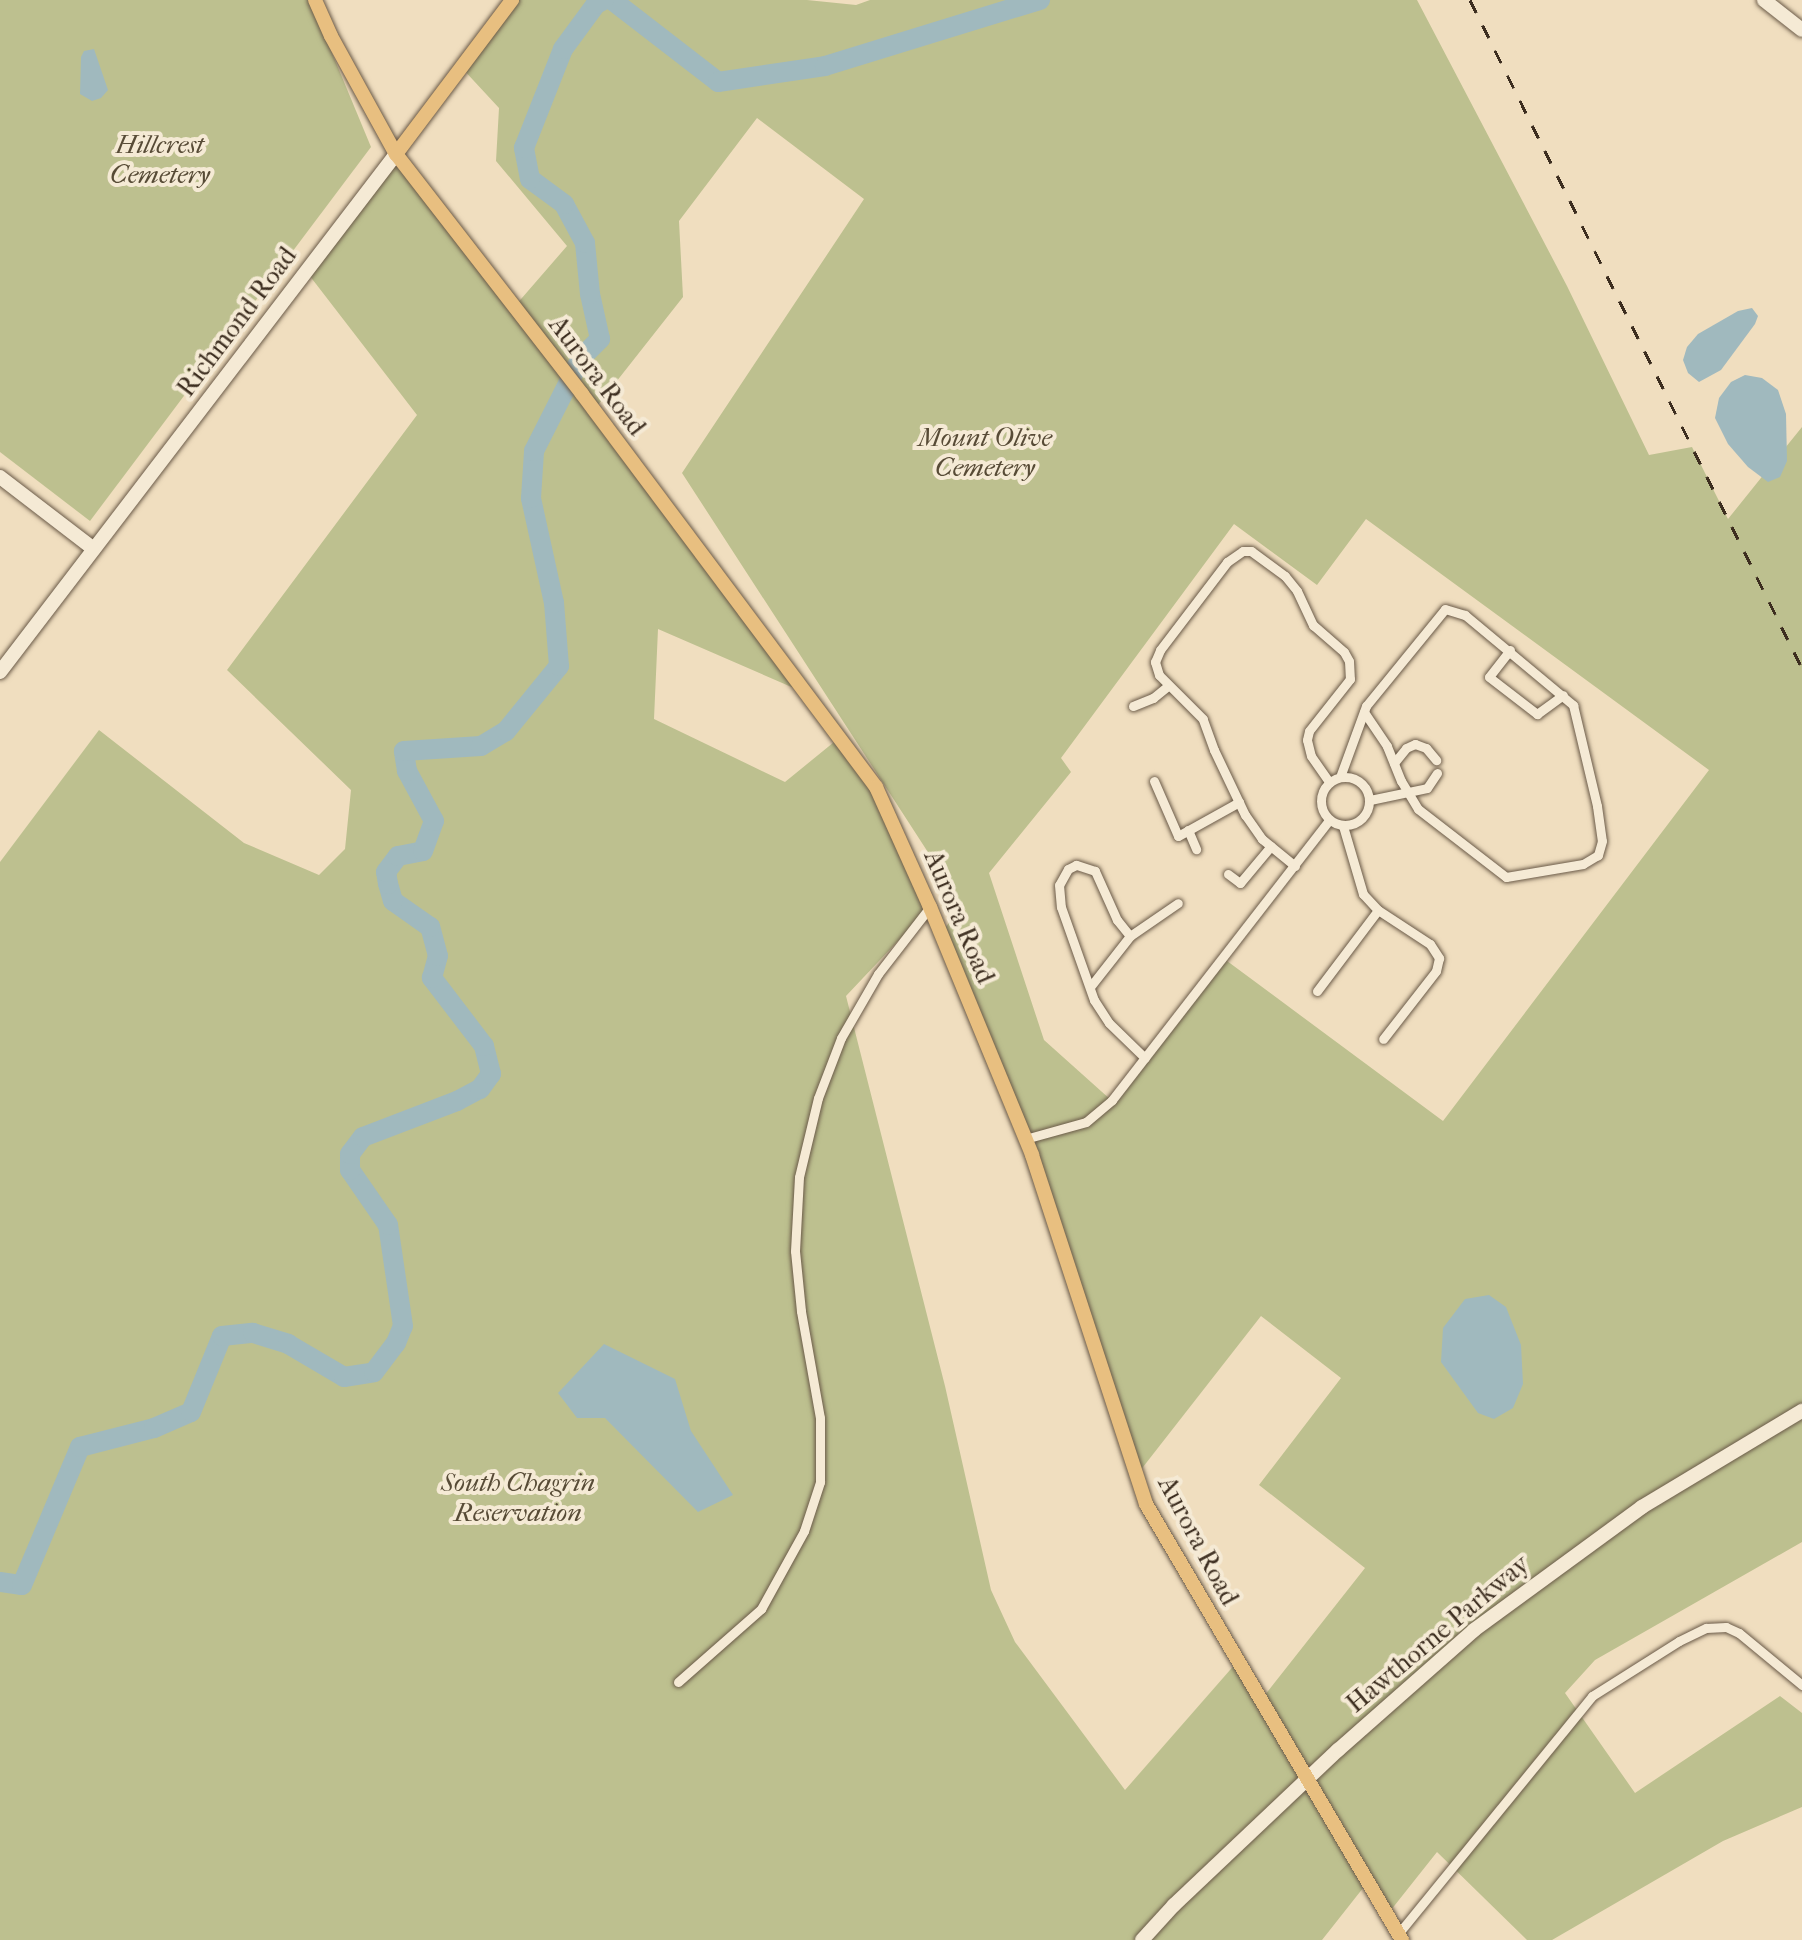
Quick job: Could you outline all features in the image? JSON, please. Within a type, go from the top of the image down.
[{"type":"main road","name":"Aurora Road","points":[[315,0],[331,36],[396,154],[582,394],[876,787],[930,907],[1025,1139],[1146,1504],[1400,1937]]},
{"type":"main road","name":"Richmond Road","points":[[396,154],[512,0]]},
{"type":"street","points":[[1764,0],[1802,30]]},
{"type":"street","name":"Richmond Road","points":[[0,672],[396,154]]},
{"type":"street","points":[[0,477],[94,549]]},
{"type":"street","points":[[1295,866],[1262,839],[1239,802],[1203,719],[1168,686],[1157,670],[1160,650],[1235,554],[1251,551],[1285,576],[1297,591],[1313,625],[1344,652],[1349,661],[1350,679],[1309,731],[1307,740],[1311,756],[1329,782]]},
{"type":"street","points":[[1340,777],[1364,712],[1445,609],[1465,615],[1573,705],[1583,740],[1602,841],[1598,855],[1583,864],[1506,877],[1418,809],[1387,746],[1364,712]]},
{"type":"street","points":[[1510,650],[1489,677],[1537,714],[1563,695]]},
{"type":"street","points":[[1133,706],[1153,698],[1168,686]]},
{"type":"street","points":[[1394,763],[1406,748],[1415,744],[1426,748],[1436,760]]},
{"type":"street","points":[[1370,800],[1427,788],[1437,773]]},
{"type":"street","points":[[1340,777],[1360,782],[1370,800],[1362,819],[1343,826],[1329,820],[1320,802],[1329,782],[1340,777]]},
{"type":"street","points":[[1154,781],[1178,836],[1239,802]]},
{"type":"street","points":[[1025,1139],[1086,1122],[1112,1100],[1329,820]]},
{"type":"street","points":[[1343,826],[1358,884],[1378,910],[1430,944],[1439,958],[1436,971],[1383,1039]]},
{"type":"street","points":[[1188,830],[1196,849]]},
{"type":"street","points":[[1228,874],[1240,883],[1271,846]]},
{"type":"street","points":[[1130,936],[1117,920],[1095,871],[1076,865],[1068,869],[1059,885],[1061,907],[1099,1010],[1145,1058]]},
{"type":"street","points":[[1090,987],[1130,936],[1178,903]]},
{"type":"street","points":[[678,1682],[761,1609],[804,1531],[820,1482],[820,1418],[801,1311],[795,1251],[799,1177],[818,1098],[841,1038],[878,974],[930,907]]},
{"type":"street","points":[[1317,991],[1378,910]]},
{"type":"street","name":"Hawthorne Parkway","points":[[1142,1940],[1174,1905],[1412,1683],[1547,1574],[1642,1507],[1802,1411]]},
{"type":"street","points":[[1400,1937],[1592,1696],[1679,1641],[1706,1628],[1726,1627],[1739,1633],[1802,1685]]},
{"type":"green space","name":"Hillcrest Cemetery","points":[[0,0],[310,0],[371,147],[90,521],[0,452]]},
{"type":"green space","points":[[512,0],[807,0],[856,5],[870,0],[1417,0],[1567,286],[1649,455],[1692,447],[1728,519],[1802,427],[1802,1542],[1595,1660],[1565,1693],[1635,1793],[1780,1696],[1802,1713],[1802,1807],[1723,1841],[1552,1940],[1527,1940],[1437,1852],[1387,1915],[1367,1883],[1322,1940],[0,1940],[0,862],[99,730],[244,843],[319,875],[345,849],[351,790],[227,670],[417,415],[306,271],[396,154],[515,306],[567,246],[496,161],[499,108],[461,67]],"holes":[[[757,118],[864,199],[682,473],[946,880],[955,915],[941,933],[1032,1155],[1136,1476],[1261,1316],[1341,1378],[1259,1485],[1365,1568],[1261,1700],[1237,1662],[1125,1790],[1015,1642],[991,1590],[945,1386],[846,996],[930,907],[876,787],[839,738],[785,782],[654,719],[658,629],[803,692],[594,410],[683,297],[679,221]],[[1366,519],[1709,770],[1443,1121],[1223,958],[1111,1100],[1044,1040],[989,873],[1071,772],[1061,758],[1234,524],[1317,585]]]},
{"type":"water","points":[[94,49],[108,90],[101,98],[92,101],[80,94],[81,57],[84,51]]},
{"type":"water","points":[[1752,308],[1758,316],[1755,324],[1721,370],[1699,382],[1688,373],[1683,360],[1687,347],[1698,334],[1738,311]]},
{"type":"water","points":[[1745,375],[1762,378],[1778,390],[1786,414],[1787,461],[1780,477],[1768,482],[1748,467],[1728,444],[1715,418],[1719,398],[1731,382]]},
{"type":"water","points":[[1489,1295],[1506,1307],[1521,1345],[1523,1384],[1513,1408],[1494,1419],[1478,1413],[1441,1362],[1443,1328],[1465,1299]]},
{"type":"water","points":[[604,1344],[675,1379],[691,1431],[733,1495],[698,1512],[605,1418],[577,1418],[558,1393]]},
{"type":"waterway","points":[[0,1582],[22,1585],[80,1447],[154,1428],[191,1412],[222,1336],[253,1333],[288,1344],[344,1377],[374,1372],[396,1343],[403,1326],[388,1225],[350,1170],[350,1154],[363,1137],[457,1101],[480,1089],[491,1074],[484,1046],[432,978],[438,956],[430,927],[393,901],[388,884],[386,872],[398,856],[423,851],[434,821],[407,771],[404,751],[481,746],[506,731],[559,666],[554,603],[531,498],[534,451],[581,358],[600,339],[590,294],[585,243],[564,204],[530,179],[524,148],[563,49],[596,4],[604,0]]},
{"type":"waterway","points":[[612,0],[718,82],[825,66],[1040,0]]},
{"type":"railway","points":[[1470,0],[1802,668]]},
{"type":"park label","name":"Mount Olive Cemetery","points":[[985,453]]},
{"type":"park label","name":"South Chagrin Reservation","points":[[518,1498]]}]
